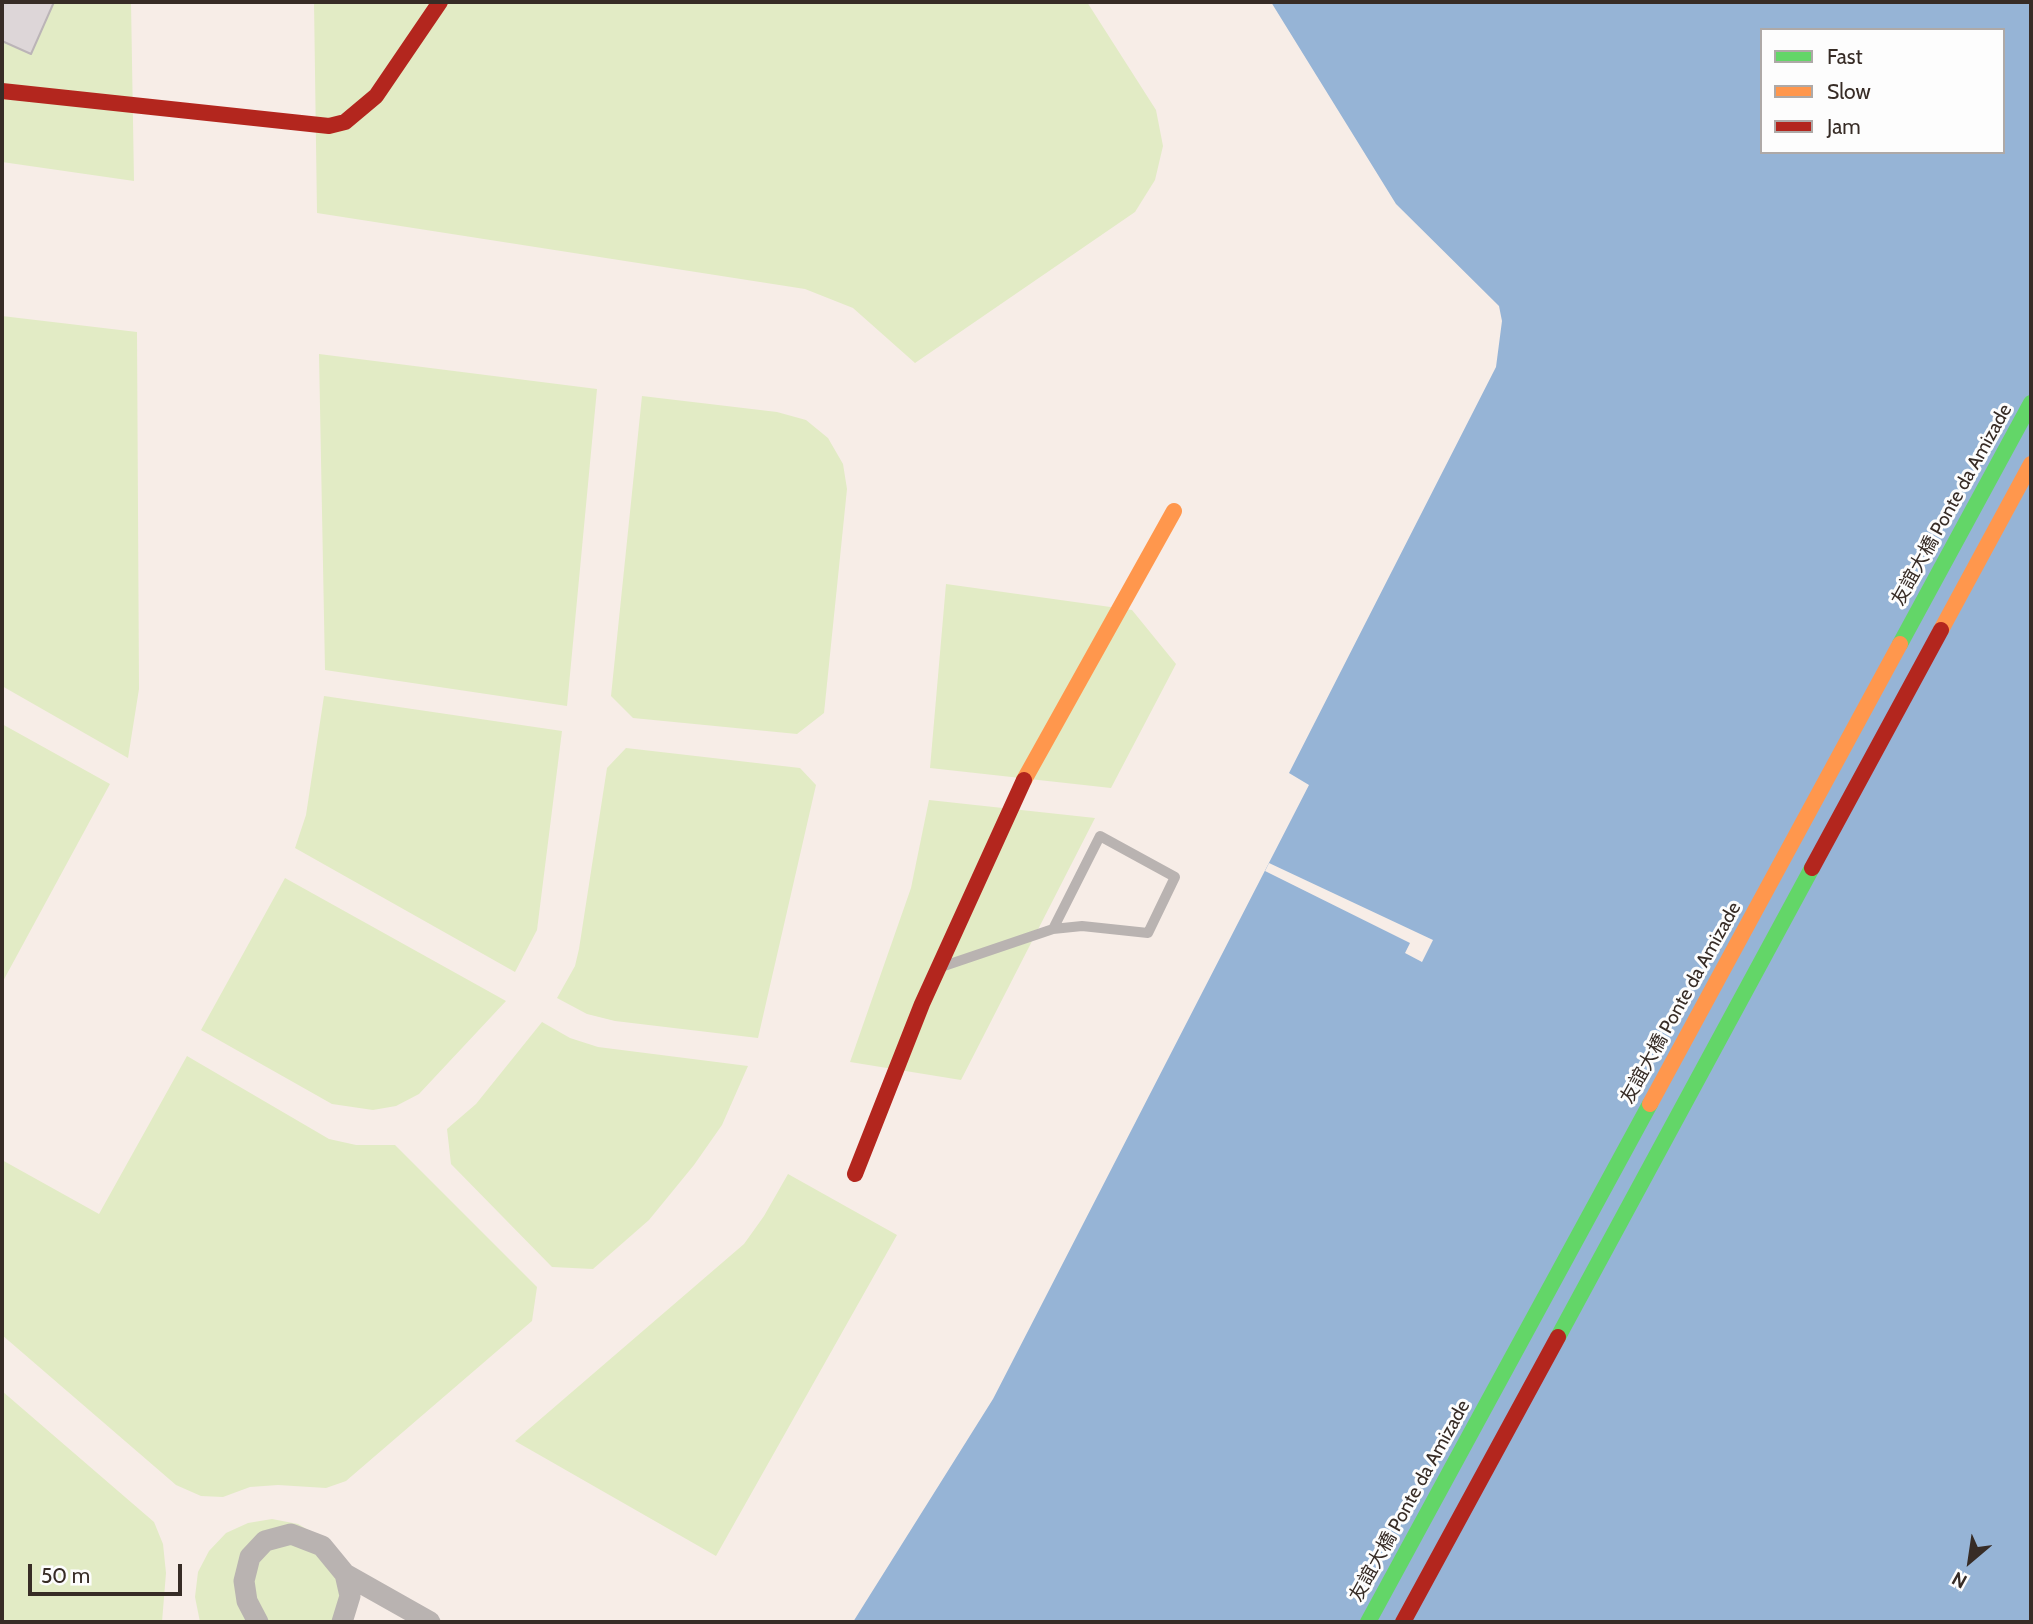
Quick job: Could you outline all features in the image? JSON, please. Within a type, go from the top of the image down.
[{"type":"main road","points":[[2,91],[329,126],[345,122],[376,96],[440,2]]},
{"type":"main road","name":"友誼大橋 Ponte da Amizade","points":[[1368,1622],[2031,403]]},
{"type":"main road","points":[[1403,1622],[2031,464]]},
{"type":"main road","points":[[855,1174],[938,968],[1029,768],[1174,511]]},
{"type":"street","points":[[258,1622],[247,1601],[244,1581],[250,1557],[265,1541],[291,1534],[322,1546],[345,1574],[430,1622]]},
{"type":"street","points":[[341,1622],[350,1596],[345,1574]]},
{"type":"lane","points":[[938,968],[1053,929],[1082,926],[1148,933],[1175,877],[1100,836],[1053,929]]},
{"type":"green space","points":[[2,2],[131,2],[134,181],[2,162]]},
{"type":"green space","points":[[314,2],[1087,2],[1156,110],[1163,146],[1155,180],[1135,212],[915,363],[853,308],[805,289],[317,213]]},
{"type":"green space","points":[[2,316],[137,332],[139,689],[128,758],[2,686]]},
{"type":"green space","points":[[319,354],[597,389],[567,706],[325,670]]},
{"type":"green space","points":[[642,396],[777,412],[806,420],[828,438],[843,464],[847,489],[824,713],[797,734],[633,718],[611,696]]},
{"type":"green space","points":[[946,584],[1132,610],[1176,664],[1111,788],[930,768]]},
{"type":"green space","points":[[324,696],[562,731],[537,930],[515,972],[295,848],[306,815]]},
{"type":"green space","points":[[2,724],[110,784],[2,983]]},
{"type":"green space","points":[[626,748],[800,768],[816,785],[758,1038],[615,1021],[587,1014],[557,998],[575,966],[579,949],[607,768]]},
{"type":"green space","points":[[929,800],[1095,818],[961,1080],[850,1062],[911,888]]},
{"type":"green space","points":[[285,878],[506,1001],[419,1094],[396,1106],[373,1110],[332,1104],[201,1030]]},
{"type":"green space","points":[[542,1022],[570,1038],[598,1047],[748,1066],[722,1125],[694,1165],[649,1220],[593,1269],[552,1267],[451,1164],[447,1129],[476,1104]]},
{"type":"green space","points":[[187,1056],[329,1139],[356,1145],[395,1145],[537,1287],[532,1321],[346,1481],[326,1488],[278,1485],[250,1487],[223,1497],[201,1496],[176,1485],[2,1335],[2,1160],[99,1214]]},
{"type":"green space","points":[[788,1174],[897,1235],[716,1556],[515,1441],[744,1244]]},
{"type":"green space","points":[[2,1391],[154,1522],[163,1544],[166,1573],[162,1622],[2,1622]]},
{"type":"green space","points":[[272,1519],[298,1524],[320,1537],[337,1557],[342,1622],[200,1622],[195,1597],[198,1572],[209,1551],[226,1533],[248,1523]]},
{"type":"water","points":[[1271,2],[2031,2],[2031,1622],[853,1622],[993,1399],[1309,785],[1289,773],[1496,367],[1502,321],[1499,306],[1396,204]]},
{"type":"pier","points":[[1269,863],[1433,940],[1422,962],[1405,953],[1410,943],[1265,871]]},
{"type":"building","points":[[2,2],[54,2],[31,54],[2,41]]},
{"type":"traffic: fast","points":[[1900,644],[2031,403]]},
{"type":"traffic: fast","points":[[1558,1337],[1812,868]]},
{"type":"traffic: fast","points":[[1368,1622],[1650,1104]]},
{"type":"traffic: slow","points":[[1941,630],[2031,464]]},
{"type":"traffic: slow","points":[[1024,780],[1174,511]]},
{"type":"traffic: slow","points":[[1650,1104],[1900,644]]},
{"type":"traffic: jam","points":[[2,91],[329,126],[345,122],[376,96],[440,2]]},
{"type":"traffic: jam","points":[[1812,868],[1941,630]]},
{"type":"traffic: jam","points":[[855,1174],[922,1004],[1024,780]]},
{"type":"traffic: jam","points":[[1403,1622],[1558,1337]]}]
